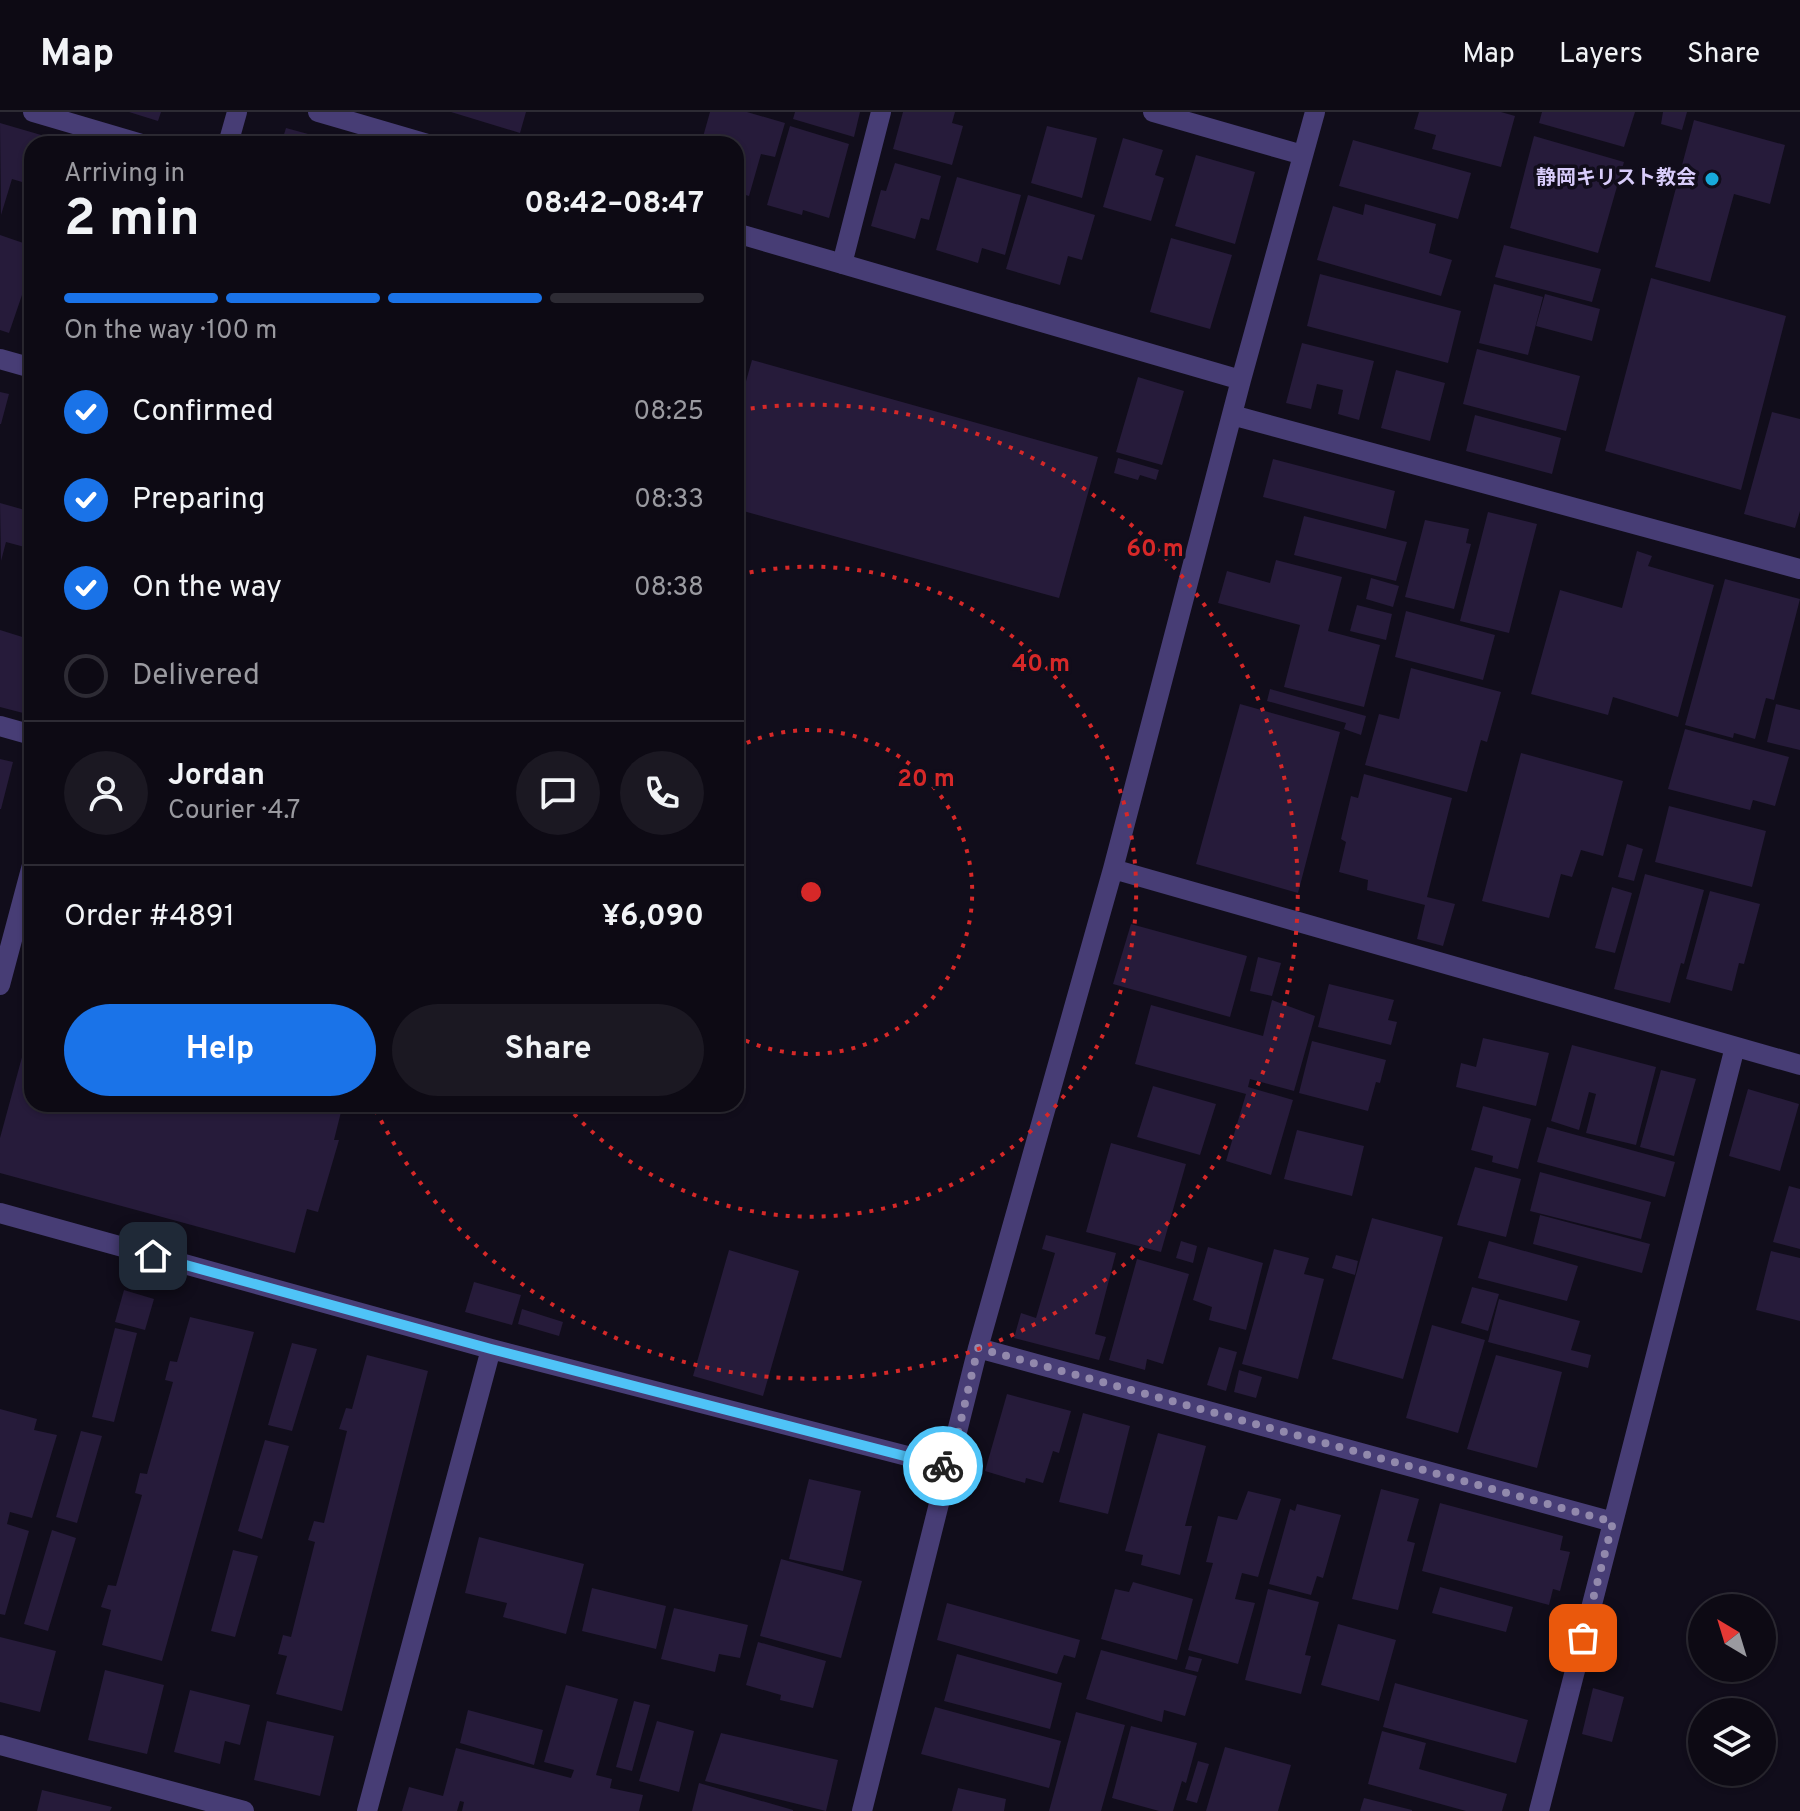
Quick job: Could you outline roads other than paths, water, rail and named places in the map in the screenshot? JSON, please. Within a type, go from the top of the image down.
[{"type":"street","points":[[33,112],[115,136]]},
{"type":"street","points":[[230,136],[237,112]]},
{"type":"street","points":[[318,112],[400,136]]},
{"type":"street","points":[[842,264],[881,112]]},
{"type":"street","points":[[1153,112],[1303,155]]},
{"type":"street","points":[[862,1811],[978,1348],[1113,869],[1241,380],[1315,112]]},
{"type":"street","points":[[744,235],[1241,380]]},
{"type":"street","points":[[0,359],[24,366]]},
{"type":"street","points":[[1232,415],[1800,569]]},
{"type":"street","points":[[0,726],[24,733]]},
{"type":"street","points":[[1113,869],[1800,1065]]},
{"type":"street","points":[[0,985],[24,895]]},
{"type":"street","points":[[1539,1811],[1735,1047]]},
{"type":"street","points":[[0,1213],[491,1349],[950,1467]]},
{"type":"street","points":[[978,1348],[1613,1522]]},
{"type":"street","points":[[367,1811],[491,1349]]},
{"type":"street","points":[[0,1745],[244,1811]]},
{"type":"place","name":"静岡キリスト教会","points":[[1712,179]]}]
